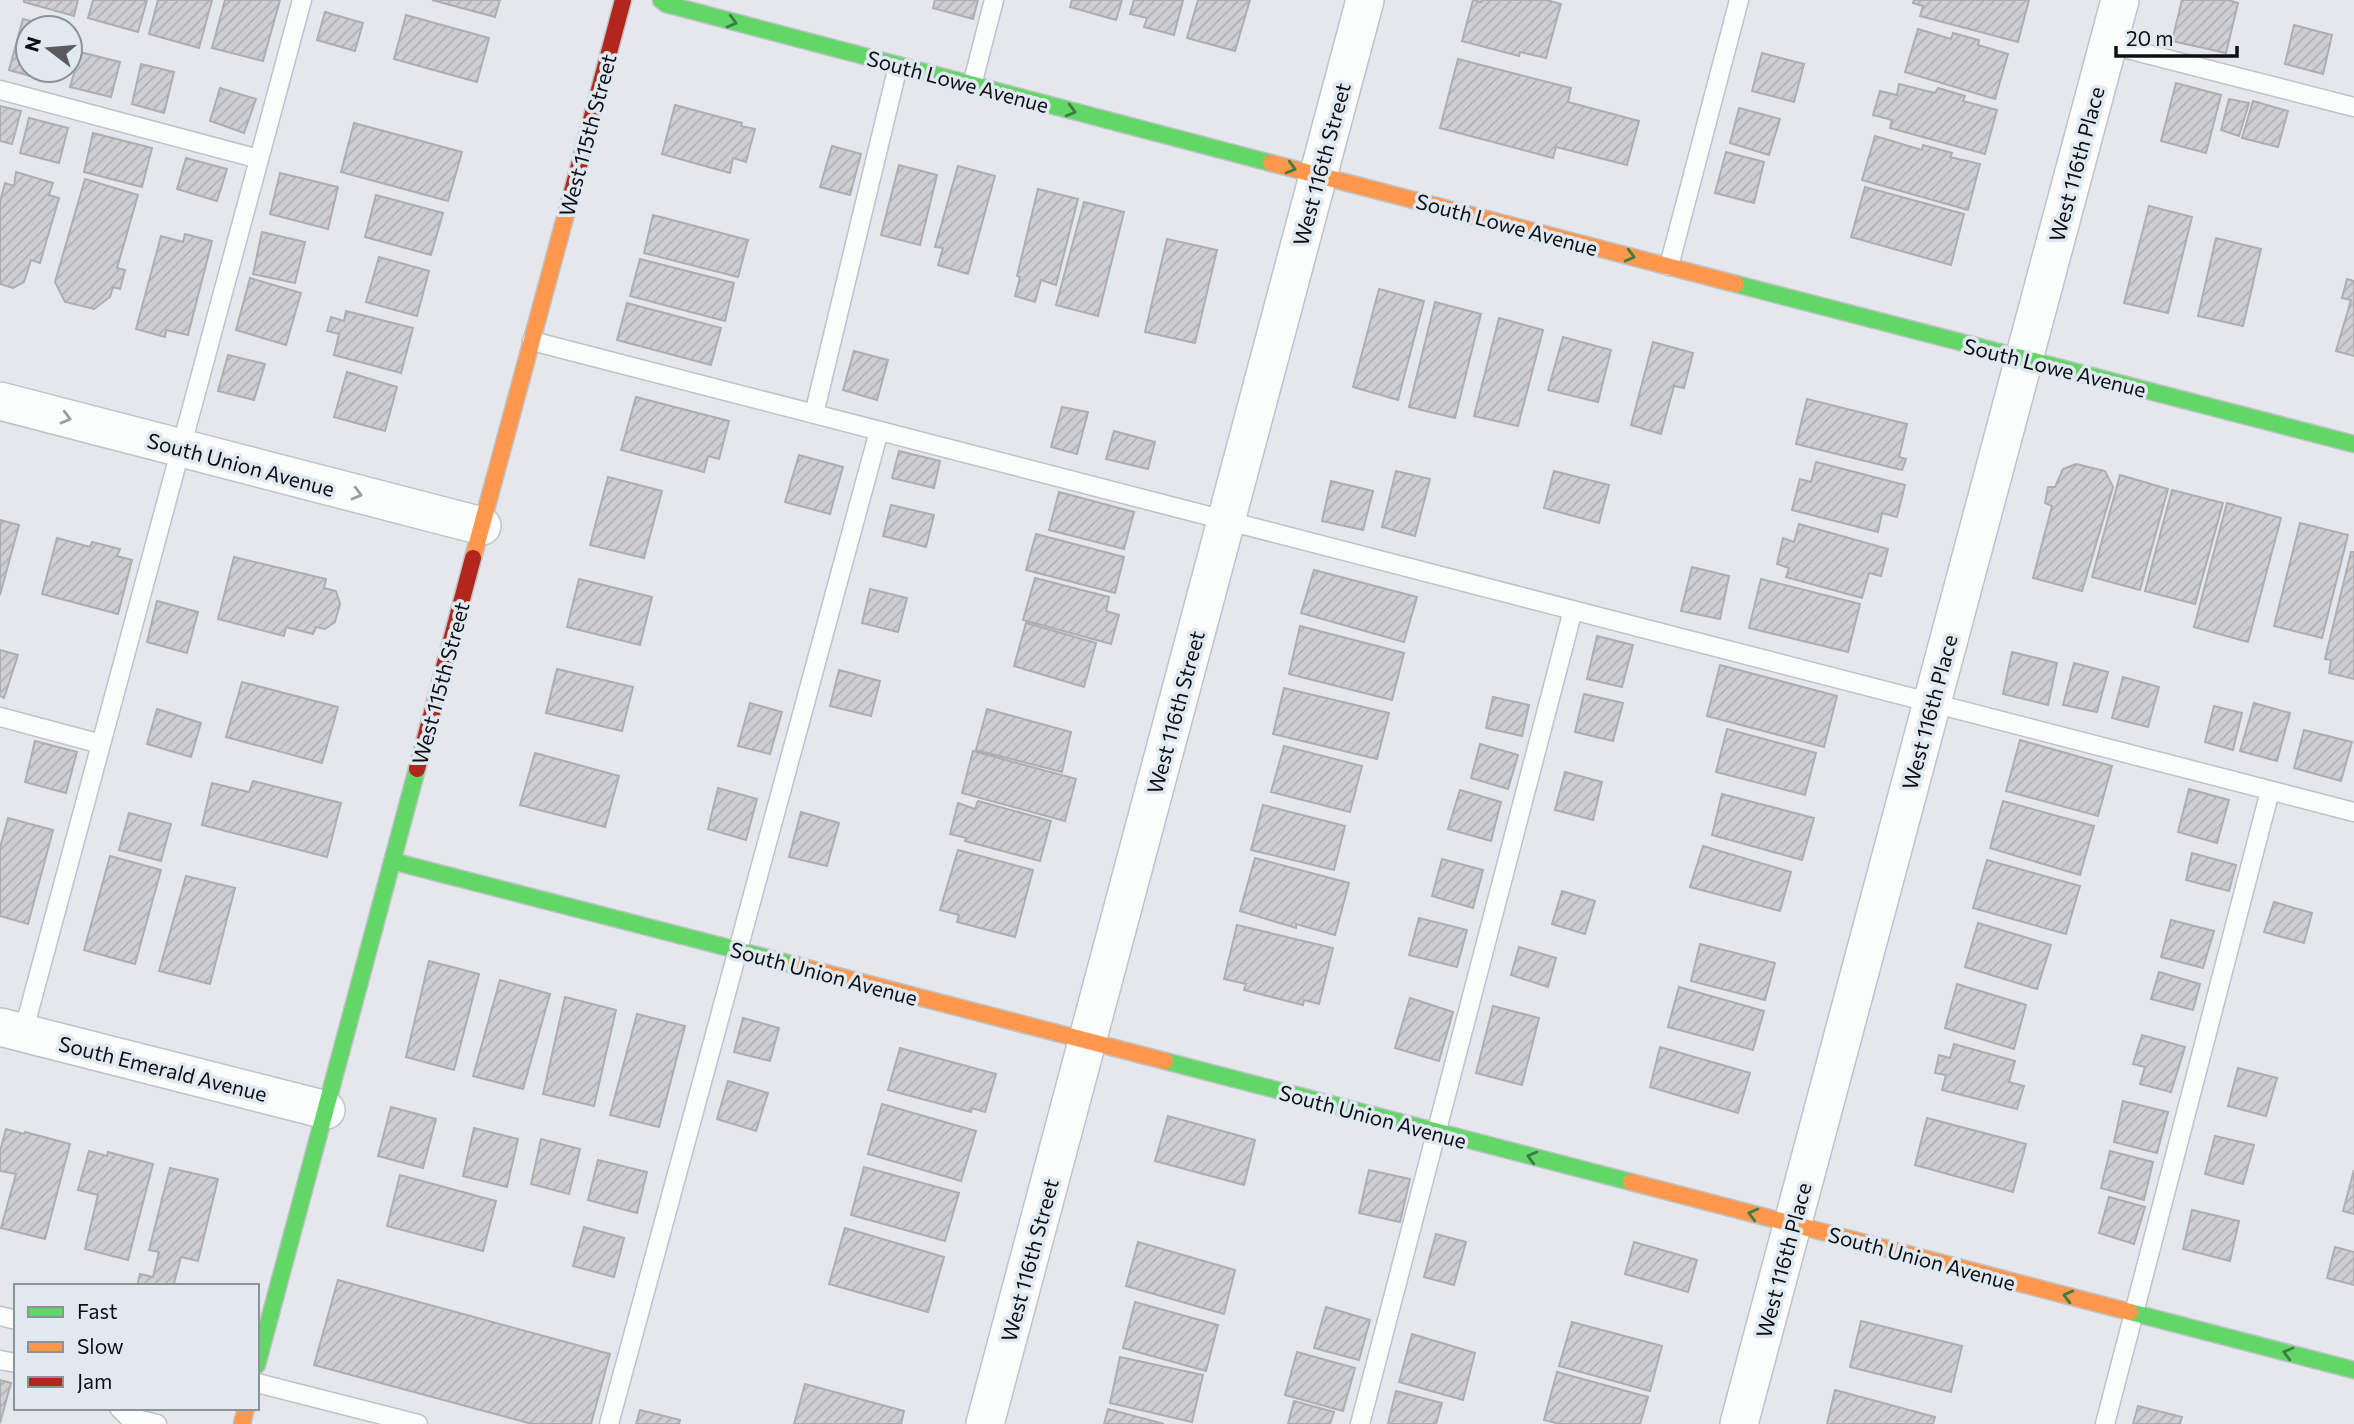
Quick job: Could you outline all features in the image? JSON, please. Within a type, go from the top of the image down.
[{"type":"street","name":"West 115th Street","points":[[259,1358],[623,0]]},
{"type":"street","name":"South Lowe Avenue","points":[[661,0],[666,4],[898,66],[2354,444]]},
{"type":"street","name":"West 116th Street","points":[[985,1424],[1365,0]]},
{"type":"street","name":"West 116th Place","points":[[1739,1424],[2120,0]]},
{"type":"street","name":"South Union Avenue","points":[[0,401],[482,526]]},
{"type":"street","name":"South Union Avenue","points":[[392,861],[2354,1370]]},
{"type":"street","name":"South Emerald Avenue","points":[[12,1030],[326,1110]]},
{"type":"lane","points":[[12,1030],[101,744],[302,0]]},
{"type":"lane","points":[[972,85],[994,0]]},
{"type":"lane","points":[[1669,267],[1739,0]]},
{"type":"lane","points":[[2108,44],[2354,107]]},
{"type":"lane","points":[[814,414],[898,66]]},
{"type":"lane","points":[[0,90],[259,159]]},
{"type":"lane","points":[[532,341],[2354,812]]},
{"type":"lane","points":[[608,1424],[879,431]]},
{"type":"lane","points":[[1360,1424],[1573,610]]},
{"type":"lane","points":[[0,717],[101,744]]},
{"type":"lane","points":[[2105,1424],[2270,791]]},
{"type":"lane","points":[[259,1384],[418,1424]]},
{"type":"lane","points":[[123,1416],[157,1424]]},
{"type":"building","points":[[24,0],[78,0],[74,14]]},
{"type":"building","points":[[93,0],[147,0],[138,32],[88,18]]},
{"type":"building","points":[[158,0],[212,0],[199,48],[149,34]]},
{"type":"building","points":[[225,0],[280,0],[263,61],[212,48]]},
{"type":"building","points":[[432,0],[500,0],[495,17]]},
{"type":"building","points":[[935,0],[978,0],[973,19],[933,8]]},
{"type":"building","points":[[1072,0],[1122,0],[1116,20],[1070,7]]},
{"type":"building","points":[[1134,0],[1183,0],[1174,35],[1144,27],[1147,18],[1130,14]]},
{"type":"building","points":[[1198,0],[1250,0],[1235,51],[1187,38]]},
{"type":"building","points":[[1473,0],[1546,0],[1561,4],[1546,58],[1520,52],[1519,56],[1462,41]]},
{"type":"building","points":[[1914,0],[2029,0],[2018,42],[1920,16],[1923,6],[1913,3]]},
{"type":"building","points":[[2182,0],[2228,0],[2238,3],[2226,53],[2172,41]]},
{"type":"building","points":[[325,12],[363,23],[355,51],[317,40]]},
{"type":"building","points":[[406,15],[489,38],[477,82],[394,59]]},
{"type":"building","points":[[2294,25],[2332,35],[2323,74],[2285,64]]},
{"type":"building","points":[[1918,29],[1951,39],[1953,33],[1979,40],[1978,45],[2008,54],[1995,99],[1905,72]]},
{"type":"building","points":[[14,52],[14,71],[9,70]]},
{"type":"building","points":[[84,53],[120,62],[111,97],[70,87],[71,84],[84,84]]},
{"type":"building","points":[[1762,53],[1804,64],[1794,102],[1752,91]]},
{"type":"building","points":[[1458,59],[1571,88],[1568,102],[1639,121],[1627,165],[1556,147],[1553,158],[1440,128]]},
{"type":"building","points":[[141,64],[174,72],[164,113],[132,104]]},
{"type":"building","points":[[2176,83],[2221,95],[2206,153],[2161,141]]},
{"type":"building","points":[[1899,84],[1935,93],[1938,88],[1965,96],[1963,101],[1997,110],[1985,154],[1890,128],[1892,120],[1873,115],[1880,91],[1897,95]]},
{"type":"building","points":[[220,88],[256,99],[244,133],[210,121]]},
{"type":"building","points":[[2229,99],[2249,103],[2239,136],[2221,130]]},
{"type":"building","points":[[2253,101],[2288,111],[2278,147],[2242,138]]},
{"type":"building","points":[[675,105],[755,129],[746,162],[733,158],[730,173],[662,154]]},
{"type":"building","points":[[0,106],[21,111],[12,144],[0,141]]},
{"type":"building","points":[[1739,108],[1780,119],[1769,155],[1730,143]]},
{"type":"building","points":[[29,118],[68,128],[59,163],[20,153]]},
{"type":"building","points":[[354,123],[462,152],[448,201],[341,172]]},
{"type":"building","points":[[93,133],[152,148],[142,187],[84,172]]},
{"type":"building","points":[[1875,136],[1922,150],[1923,145],[1952,153],[1950,157],[1980,164],[1968,210],[1862,180]]},
{"type":"building","points":[[832,146],[861,154],[850,195],[820,187]]},
{"type":"building","points":[[1726,152],[1764,162],[1754,203],[1715,193]]},
{"type":"building","points":[[186,158],[227,169],[217,201],[177,189]]},
{"type":"building","points":[[899,165],[937,175],[920,245],[881,235]]},
{"type":"building","points":[[958,166],[995,176],[968,274],[938,265],[943,248],[935,247]]},
{"type":"building","points":[[16,172],[53,183],[49,195],[59,198],[40,263],[31,260],[24,282],[13,288],[0,284],[0,202],[5,183],[14,186]]},
{"type":"building","points":[[280,173],[338,187],[328,229],[270,214]]},
{"type":"building","points":[[85,179],[138,195],[117,268],[125,270],[120,289],[113,287],[110,297],[94,309],[65,302],[55,282]]},
{"type":"building","points":[[1865,187],[1964,214],[1951,265],[1851,237]]},
{"type":"building","points":[[1038,189],[1078,199],[1056,285],[1041,280],[1035,302],[1015,296],[1020,277],[1017,276]]},
{"type":"building","points":[[376,195],[443,213],[431,255],[365,237]]},
{"type":"building","points":[[1084,202],[1124,212],[1098,316],[1056,305]]},
{"type":"building","points":[[2149,206],[2192,217],[2168,313],[2124,303]]},
{"type":"building","points":[[653,215],[748,240],[738,277],[644,253]]},
{"type":"building","points":[[262,232],[305,242],[295,283],[253,274]]},
{"type":"building","points":[[185,234],[212,241],[188,335],[166,330],[165,337],[136,329],[161,236],[183,242]]},
{"type":"building","points":[[2216,238],[2261,249],[2243,326],[2198,316]]},
{"type":"building","points":[[1167,239],[1217,250],[1195,343],[1145,332]]},
{"type":"building","points":[[379,257],[429,271],[417,316],[366,302]]},
{"type":"building","points":[[640,259],[734,283],[725,321],[630,296]]},
{"type":"building","points":[[250,278],[301,293],[286,345],[236,330]]},
{"type":"building","points":[[2347,279],[2354,281],[2354,356],[2336,351],[2351,300],[2342,298]]},
{"type":"building","points":[[1379,289],[1424,301],[1398,400],[1353,387]]},
{"type":"building","points":[[1435,302],[1481,314],[1455,418],[1409,407]]},
{"type":"building","points":[[627,303],[721,328],[711,365],[617,340]]},
{"type":"building","points":[[346,311],[413,328],[401,373],[334,355],[339,334],[327,331],[331,317],[344,321]]},
{"type":"building","points":[[1499,318],[1543,330],[1518,426],[1474,416]]},
{"type":"building","points":[[1563,337],[1611,350],[1598,402],[1548,390]]},
{"type":"building","points":[[1653,342],[1693,353],[1684,388],[1674,386],[1661,434],[1631,425]]},
{"type":"building","points":[[854,351],[888,360],[877,400],[843,390]]},
{"type":"building","points":[[228,355],[265,364],[254,400],[218,391]]},
{"type":"building","points":[[347,372],[397,387],[385,431],[334,417]]},
{"type":"building","points":[[636,397],[729,421],[719,459],[708,456],[704,472],[621,450]]},
{"type":"building","points":[[1807,399],[1907,424],[1899,457],[1906,459],[1902,470],[1796,444]]},
{"type":"building","points":[[1062,407],[1088,412],[1077,454],[1051,447]]},
{"type":"building","points":[[1114,431],[1155,442],[1148,469],[1106,459]]},
{"type":"building","points":[[899,451],[940,461],[934,488],[892,478]]},
{"type":"building","points":[[799,455],[843,467],[830,514],[785,502]]},
{"type":"building","points":[[1816,462],[1905,485],[1897,517],[1882,513],[1878,532],[1792,510],[1800,479],[1811,482]]},
{"type":"building","points":[[2076,464],[2105,471],[2113,487],[2082,591],[2033,578],[2052,506],[2045,503],[2048,487],[2055,487],[2063,469]]},
{"type":"building","points":[[1396,471],[1430,479],[1415,536],[1382,527]]},
{"type":"building","points":[[1554,471],[1609,485],[1599,523],[1544,508]]},
{"type":"building","points":[[2120,475],[2168,489],[2140,590],[2092,577]]},
{"type":"building","points":[[608,477],[662,491],[644,558],[590,545]]},
{"type":"building","points":[[1331,481],[1373,491],[1363,530],[1322,521]]},
{"type":"building","points":[[2172,490],[2223,503],[2195,604],[2145,591]]},
{"type":"building","points":[[1059,492],[1134,512],[1124,549],[1049,530]]},
{"type":"building","points":[[2227,503],[2281,518],[2248,642],[2194,627]]},
{"type":"building","points":[[891,505],[934,515],[926,547],[883,536]]},
{"type":"building","points":[[0,520],[19,525],[0,595]]},
{"type":"building","points":[[2300,523],[2348,535],[2322,638],[2274,626]]},
{"type":"building","points":[[1799,524],[1888,549],[1881,576],[1869,573],[1862,598],[1786,577],[1789,568],[1777,564],[1783,538],[1794,542]]},
{"type":"building","points":[[1036,534],[1124,557],[1115,593],[1026,570]]},
{"type":"building","points":[[57,538],[90,547],[92,542],[120,549],[117,556],[132,560],[118,614],[42,594]]},
{"type":"building","points":[[2351,552],[2354,552],[2354,679],[2329,673],[2331,660],[2325,659]]},
{"type":"building","points":[[234,557],[326,579],[324,588],[336,591],[340,604],[335,622],[325,629],[316,627],[313,634],[286,627],[284,636],[218,619]]},
{"type":"building","points":[[1692,567],[1729,576],[1720,619],[1681,611]]},
{"type":"building","points":[[1314,570],[1417,597],[1404,642],[1301,613]]},
{"type":"building","points":[[1035,578],[1109,597],[1106,611],[1119,615],[1111,644],[1023,620]]},
{"type":"building","points":[[579,579],[652,597],[640,645],[567,627]]},
{"type":"building","points":[[1761,579],[1860,604],[1848,652],[1749,628]]},
{"type":"building","points":[[870,589],[907,598],[898,632],[862,623]]},
{"type":"building","points":[[157,601],[198,612],[187,653],[147,642]]},
{"type":"building","points":[[1026,623],[1096,643],[1084,687],[1014,666]]},
{"type":"building","points":[[1300,626],[1404,653],[1392,700],[1289,674]]},
{"type":"building","points":[[1597,636],[1633,645],[1622,687],[1587,679]]},
{"type":"building","points":[[0,650],[18,655],[4,698],[0,696]]},
{"type":"building","points":[[2012,652],[2057,663],[2048,705],[2003,694]]},
{"type":"building","points":[[2074,663],[2108,672],[2097,712],[2063,705]]},
{"type":"building","points":[[1720,665],[1837,696],[1824,747],[1707,716]]},
{"type":"building","points":[[557,669],[633,687],[622,731],[546,713]]},
{"type":"building","points":[[839,670],[880,681],[871,716],[830,706]]},
{"type":"building","points":[[2123,677],[2159,687],[2148,727],[2112,718]]},
{"type":"building","points":[[242,682],[338,707],[322,763],[226,737]]},
{"type":"building","points":[[1284,688],[1389,713],[1377,759],[1273,734]]},
{"type":"building","points":[[1584,694],[1623,703],[1613,741],[1575,732]]},
{"type":"building","points":[[1493,697],[1529,705],[1522,736],[1486,728]]},
{"type":"building","points":[[750,703],[782,712],[770,754],[738,746]]},
{"type":"building","points":[[2254,703],[2290,713],[2277,761],[2240,751]]},
{"type":"building","points":[[2214,706],[2242,713],[2233,750],[2205,742]]},
{"type":"building","points":[[157,709],[201,723],[191,757],[147,744]]},
{"type":"building","points":[[987,709],[1071,732],[1062,772],[976,750]]},
{"type":"building","points":[[1727,729],[1816,753],[1805,795],[1716,772]]},
{"type":"building","points":[[2304,730],[2352,742],[2341,781],[2294,768]]},
{"type":"building","points":[[2020,740],[2112,766],[2098,816],[2006,791]]},
{"type":"building","points":[[35,741],[77,752],[66,793],[25,782]]},
{"type":"building","points":[[1480,744],[1518,755],[1508,789],[1471,778]]},
{"type":"building","points":[[1284,746],[1362,766],[1350,812],[1271,792]]},
{"type":"building","points":[[973,751],[1076,779],[1065,821],[962,793]]},
{"type":"building","points":[[535,753],[619,776],[605,827],[520,805]]},
{"type":"building","points":[[1565,772],[1602,782],[1593,820],[1555,810]]},
{"type":"building","points":[[253,781],[341,803],[327,857],[202,825],[212,783],[249,792]]},
{"type":"building","points":[[718,788],[757,799],[746,840],[708,829]]},
{"type":"building","points":[[2189,789],[2229,800],[2217,843],[2178,832]]},
{"type":"building","points":[[1460,790],[1501,802],[1491,841],[1448,829]]},
{"type":"building","points":[[1722,794],[1814,818],[1802,860],[1712,835]]},
{"type":"building","points":[[978,801],[1051,821],[1040,861],[965,841],[966,838],[950,834],[958,803],[975,809]]},
{"type":"building","points":[[2003,801],[2094,826],[2080,875],[1990,848]]},
{"type":"building","points":[[1263,805],[1345,826],[1334,870],[1251,850]]},
{"type":"building","points":[[801,812],[839,823],[827,866],[789,857]]},
{"type":"building","points":[[129,813],[171,824],[161,861],[119,850]]},
{"type":"building","points":[[8,818],[53,830],[28,924],[0,916],[0,848]]},
{"type":"building","points":[[1703,846],[1791,872],[1780,911],[1690,887]]},
{"type":"building","points":[[958,850],[1033,870],[1015,937],[957,922],[959,915],[940,910]]},
{"type":"building","points":[[2192,853],[2236,865],[2229,891],[2186,880]]},
{"type":"building","points":[[110,856],[161,870],[135,964],[84,950]]},
{"type":"building","points":[[1255,858],[1349,883],[1335,935],[1296,924],[1296,928],[1240,911]]},
{"type":"building","points":[[1442,859],[1483,870],[1473,908],[1432,896]]},
{"type":"building","points":[[1987,860],[2080,886],[2066,934],[1973,908]]},
{"type":"building","points":[[186,876],[235,888],[210,984],[159,971]]},
{"type":"building","points":[[1562,891],[1595,901],[1585,934],[1552,924]]},
{"type":"building","points":[[2274,902],[2312,913],[2304,943],[2264,932]]},
{"type":"building","points":[[1419,918],[1467,930],[1457,967],[1409,955]]},
{"type":"building","points":[[2171,920],[2214,931],[2203,968],[2161,957]]},
{"type":"building","points":[[1978,923],[2051,945],[2037,989],[1965,967]]},
{"type":"building","points":[[1237,925],[1333,948],[1319,1004],[1304,1000],[1303,1005],[1244,990],[1246,984],[1224,979]]},
{"type":"building","points":[[1700,944],[1775,963],[1765,1000],[1691,981]]},
{"type":"building","points":[[1519,947],[1556,958],[1548,987],[1511,975]]},
{"type":"building","points":[[429,961],[479,974],[454,1070],[406,1057]]},
{"type":"building","points":[[2159,972],[2200,984],[2193,1010],[2151,999]]},
{"type":"building","points":[[500,980],[550,994],[523,1089],[473,1076]]},
{"type":"building","points":[[1957,984],[2026,1005],[2014,1049],[1945,1028]]},
{"type":"building","points":[[1679,987],[1764,1011],[1753,1050],[1668,1027]]},
{"type":"building","points":[[565,997],[616,1010],[594,1106],[543,1094]]},
{"type":"building","points":[[1410,998],[1453,1012],[1439,1061],[1395,1048]]},
{"type":"building","points":[[1493,1006],[1539,1018],[1522,1085],[1476,1073]]},
{"type":"building","points":[[637,1014],[685,1026],[659,1127],[610,1115]]},
{"type":"building","points":[[743,1018],[779,1028],[770,1061],[734,1052]]},
{"type":"building","points":[[2142,1035],[2185,1047],[2171,1092],[2140,1084],[2145,1067],[2133,1064]]},
{"type":"building","points":[[1954,1044],[2015,1061],[2009,1082],[2024,1086],[2017,1109],[1942,1090],[1946,1075],[1935,1073],[1939,1055],[1950,1058]]},
{"type":"building","points":[[1660,1047],[1750,1073],[1738,1113],[1650,1087]]},
{"type":"building","points":[[900,1048],[996,1074],[985,1112],[972,1108],[971,1112],[888,1090]]},
{"type":"building","points":[[2238,1068],[2277,1078],[2266,1116],[2228,1106]]},
{"type":"building","points":[[728,1081],[768,1093],[756,1131],[717,1119]]},
{"type":"building","points":[[2123,1101],[2168,1112],[2157,1153],[2114,1142]]},
{"type":"building","points":[[882,1104],[976,1131],[961,1181],[868,1154]]},
{"type":"building","points":[[391,1107],[436,1119],[423,1168],[378,1156]]},
{"type":"building","points":[[1168,1116],[1255,1140],[1244,1185],[1155,1161]]},
{"type":"building","points":[[1927,1118],[2026,1144],[2013,1192],[1915,1165]]},
{"type":"building","points":[[474,1128],[518,1139],[507,1187],[463,1176]]},
{"type":"building","points":[[6,1129],[70,1144],[45,1239],[1,1228],[16,1174],[0,1171],[0,1151]]},
{"type":"building","points":[[2215,1136],[2254,1145],[2243,1184],[2205,1174]]},
{"type":"building","points":[[541,1139],[580,1149],[569,1194],[531,1184]]},
{"type":"building","points":[[89,1151],[107,1156],[108,1152],[153,1164],[128,1260],[85,1249],[98,1195],[78,1190]]},
{"type":"building","points":[[2110,1151],[2153,1162],[2144,1200],[2101,1188]]},
{"type":"building","points":[[598,1160],[647,1172],[637,1213],[588,1200]]},
{"type":"building","points":[[864,1167],[959,1193],[945,1241],[851,1215]]},
{"type":"building","points":[[170,1168],[218,1179],[198,1261],[181,1257],[174,1283],[176,1284],[138,1284],[140,1274],[153,1277],[159,1252],[149,1250]]},
{"type":"building","points":[[1369,1170],[1410,1179],[1400,1222],[1359,1213]]},
{"type":"building","points":[[2354,1170],[2354,1214],[2343,1211]]},
{"type":"building","points":[[400,1175],[496,1201],[483,1251],[387,1226]]},
{"type":"building","points":[[2109,1197],[2145,1207],[2134,1244],[2099,1233]]},
{"type":"building","points":[[2192,1210],[2239,1221],[2230,1261],[2183,1249]]},
{"type":"building","points":[[584,1227],[624,1238],[614,1277],[573,1266]]},
{"type":"building","points":[[845,1228],[944,1257],[928,1312],[829,1284]]},
{"type":"building","points":[[1436,1234],[1466,1242],[1454,1285],[1424,1277]]},
{"type":"building","points":[[1138,1242],[1235,1270],[1224,1314],[1126,1286]]},
{"type":"building","points":[[1634,1242],[1697,1260],[1688,1292],[1625,1274]]},
{"type":"building","points":[[2335,1247],[2354,1252],[2354,1285],[2327,1278]]},
{"type":"building","points":[[338,1280],[610,1354],[591,1424],[532,1424],[314,1365]]},
{"type":"building","points":[[1135,1302],[1218,1325],[1206,1371],[1123,1348]]},
{"type":"building","points":[[1326,1307],[1370,1320],[1359,1360],[1314,1348]]},
{"type":"building","points":[[1861,1321],[1962,1346],[1951,1392],[1850,1367]]},
{"type":"building","points":[[1572,1322],[1662,1346],[1650,1391],[1559,1366]]},
{"type":"building","points":[[1412,1334],[1475,1353],[1463,1400],[1399,1382]]},
{"type":"building","points":[[1297,1352],[1355,1368],[1343,1411],[1285,1395]]},
{"type":"building","points":[[1120,1357],[1203,1375],[1192,1422],[1110,1403]]},
{"type":"building","points":[[1557,1372],[1648,1397],[1640,1424],[1560,1424],[1544,1420]]},
{"type":"building","points":[[0,1380],[11,1383],[0,1423]]},
{"type":"building","points":[[805,1384],[904,1411],[901,1424],[794,1424]]},
{"type":"building","points":[[1835,1390],[1935,1417],[1933,1424],[1827,1424]]},
{"type":"building","points":[[1396,1391],[1442,1403],[1436,1424],[1388,1424]]},
{"type":"building","points":[[1294,1401],[1334,1412],[1330,1424],[1288,1424]]},
{"type":"building","points":[[2138,1406],[2182,1417],[2180,1424],[2133,1424]]},
{"type":"building","points":[[1108,1409],[1164,1424],[1104,1424]]},
{"type":"building","points":[[640,1410],[680,1420],[679,1424],[636,1424]]},
{"type":"traffic: fast","points":[[661,0],[666,4],[1271,163]]},
{"type":"traffic: fast","points":[[1736,284],[2354,444]]},
{"type":"traffic: fast","points":[[259,1358],[417,769]]},
{"type":"traffic: fast","points":[[392,861],[795,965]]},
{"type":"traffic: fast","points":[[1165,1061],[1631,1182]]},
{"type":"traffic: fast","points":[[2130,1312],[2354,1370]]},
{"type":"traffic: slow","points":[[1271,163],[1736,284]]},
{"type":"traffic: slow","points":[[473,558],[569,203]]},
{"type":"traffic: slow","points":[[795,965],[1165,1061]]},
{"type":"traffic: slow","points":[[1631,1182],[2130,1312]]},
{"type":"traffic: slow","points":[[242,1424],[246,1410]]},
{"type":"traffic: jam","points":[[569,203],[623,0]]},
{"type":"traffic: jam","points":[[417,769],[473,558]]}]
